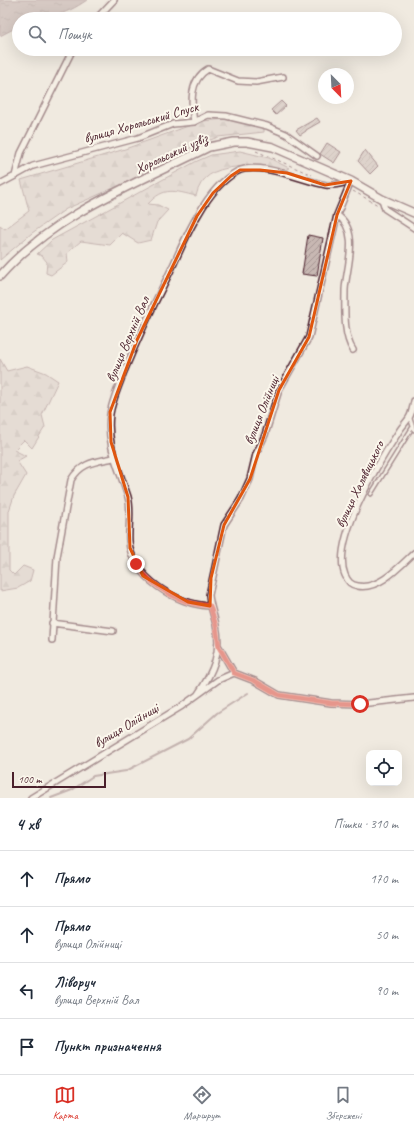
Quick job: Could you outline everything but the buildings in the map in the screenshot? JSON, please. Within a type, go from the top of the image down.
[{"type":"main road","name":"Хорольський узвіз","points":[[0,276],[11,263],[42,236],[74,214],[209,148],[221,144],[247,142],[273,147],[414,214]]},
{"type":"street","points":[[103,12],[114,0]]},
{"type":"street","points":[[15,176],[21,153],[70,56]]},
{"type":"street","points":[[194,122],[192,104],[194,87],[202,73],[208,69],[238,81],[256,82],[283,77]]},
{"type":"street","name":"вулиця Хорольський Спуск","points":[[0,184],[33,166],[138,138],[173,124],[194,122],[208,116],[220,116],[256,122],[286,134],[317,156]]},
{"type":"street","name":"вулиця Верхній Вал","points":[[210,606],[188,602],[156,585],[143,576],[136,564],[129,542],[130,511],[128,497],[113,458],[110,412],[137,340],[197,216],[213,193],[231,176],[240,170],[260,170],[287,173],[332,186],[349,184]]},
{"type":"street","name":"вулиця Олійниці","points":[[219,647],[209,595],[211,578],[216,564],[218,545],[224,525],[241,499],[250,479],[256,454],[265,434],[279,390],[309,337],[337,215],[349,184]]},
{"type":"street","points":[[382,199],[385,209],[414,228]]},
{"type":"street","points":[[337,215],[341,217],[348,228],[351,248],[345,290],[347,336],[353,350]]},
{"type":"street","name":"вулиця Халявицького","points":[[414,401],[410,416],[398,433],[348,527],[341,566],[347,580],[353,586],[363,587],[384,579],[414,553]]},
{"type":"street","points":[[52,640],[57,558],[71,480],[77,470],[82,467],[113,458]]},
{"type":"street","points":[[52,623],[113,631]]},
{"type":"street","points":[[219,647],[234,673],[255,681],[279,695],[309,701],[360,704],[414,698]]},
{"type":"street","points":[[198,694],[211,675],[219,647]]},
{"type":"street","name":"вулиця Олійниці","points":[[31,798],[218,680],[234,673]]},
{"type":"lane","points":[[371,494],[413,429],[410,416]]},
{"type":"path","points":[[250,149],[277,159],[314,176]]},
{"type":"path","points":[[349,184],[385,209]]},
{"type":"highlighted area","points":[[240,170],[260,170],[287,173],[325,185],[351,181],[337,215],[309,337],[279,390],[250,479],[224,525],[211,578],[210,606],[188,602],[143,576],[130,548],[128,497],[111,442],[110,412],[120,382],[137,340],[197,216],[213,193],[231,176]]},
{"type":"green space","points":[[226,119],[248,123],[264,129],[264,132],[218,137],[190,148],[125,183],[66,209],[32,233],[0,260],[0,225],[5,229],[29,211],[21,180],[125,149],[202,121]]},
{"type":"green space","points":[[240,151],[269,158],[289,168],[285,170],[260,167],[233,167],[220,170],[209,175],[201,184],[196,196],[170,191],[159,194],[148,204],[158,205],[168,210],[157,222],[151,240],[138,243],[122,233],[110,245],[81,241],[67,253],[68,262],[51,275],[46,273],[47,262],[42,256],[37,254],[52,240],[195,162],[211,155]]},
{"type":"green space","points":[[0,359],[7,371],[27,366],[46,373],[58,381],[42,415],[45,427],[32,448],[24,440],[14,450],[26,456],[17,461],[26,475],[14,496],[9,511],[9,570],[14,575],[23,566],[33,570],[30,581],[18,588],[0,591]]},
{"type":"water","points":[[0,0],[87,0],[65,12],[12,12],[12,30],[0,36]]},
{"type":"waterway","points":[[51,798],[72,790],[93,776],[126,771],[188,739],[217,713],[248,693]]},
{"type":"route","points":[[136,564],[143,576],[156,585],[188,602],[210,606],[215,619],[219,647],[234,673],[255,681],[279,695],[309,701],[360,704]]}]
